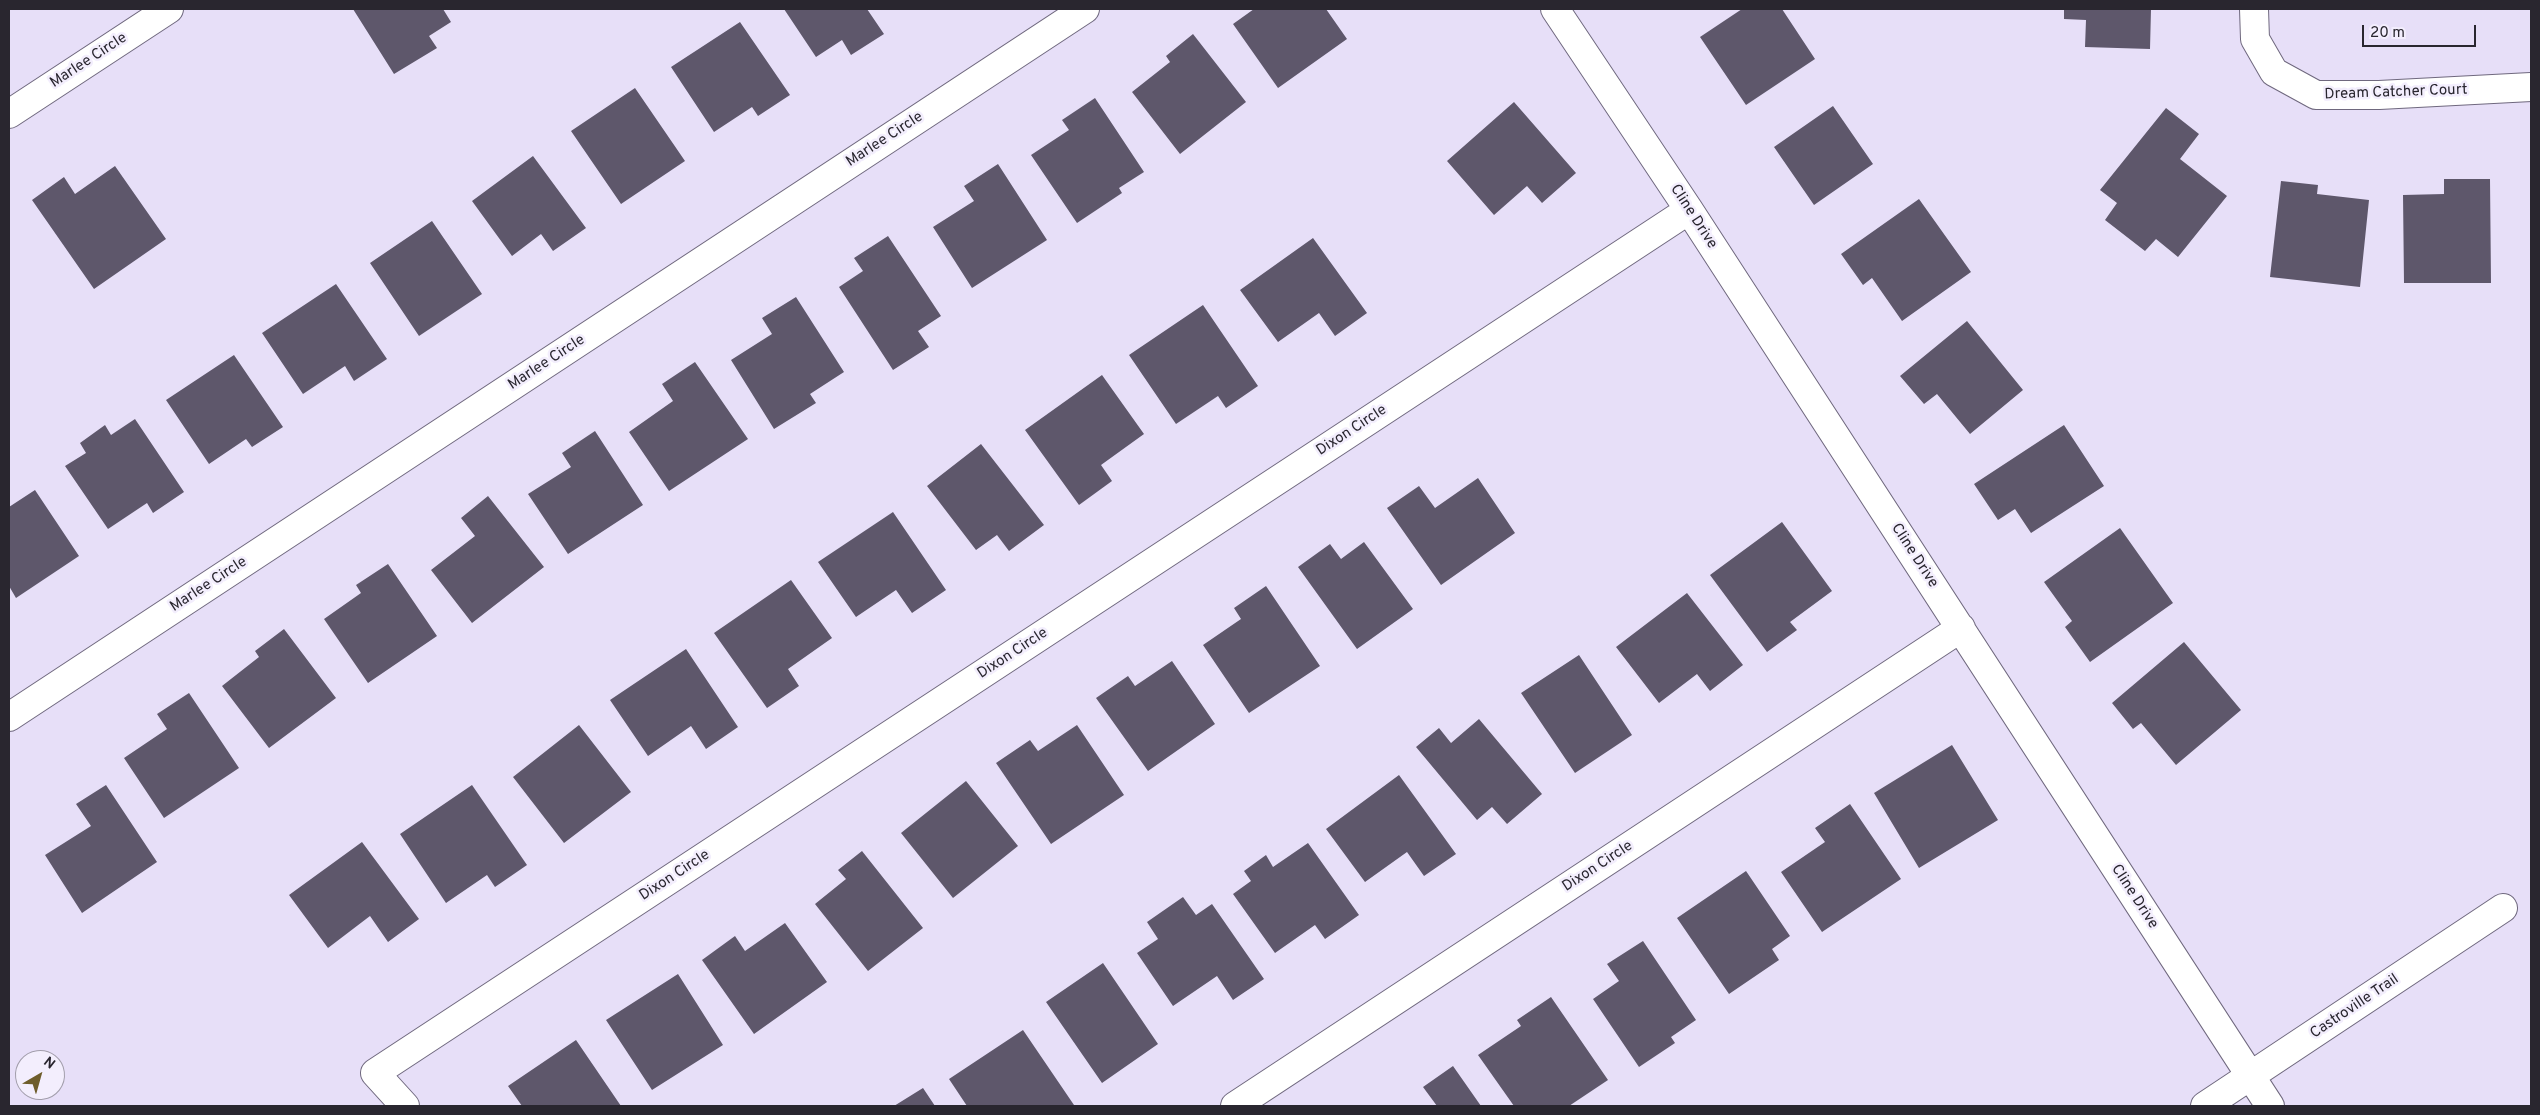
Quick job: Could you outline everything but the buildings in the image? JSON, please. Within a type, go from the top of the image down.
[{"type":"street","name":"Marlee Circle","points":[[9,114],[169,9]]},
{"type":"street","name":"Marlee Circle","points":[[9,717],[1085,9]]},
{"type":"street","name":"Cline Drive","points":[[1555,9],[1689,210],[2270,1106]]},
{"type":"street","name":"Dream Catcher Court","points":[[2254,9],[2255,39],[2274,72],[2316,95],[2379,95],[2531,87]]},
{"type":"street","name":"Dixon Circle","points":[[405,1106],[375,1073],[1689,210]]},
{"type":"street","name":"Dixon Circle","points":[[1234,1106],[1961,628]]},
{"type":"street","name":"Castroville Trail","points":[[2206,1106],[2503,908]]}]
